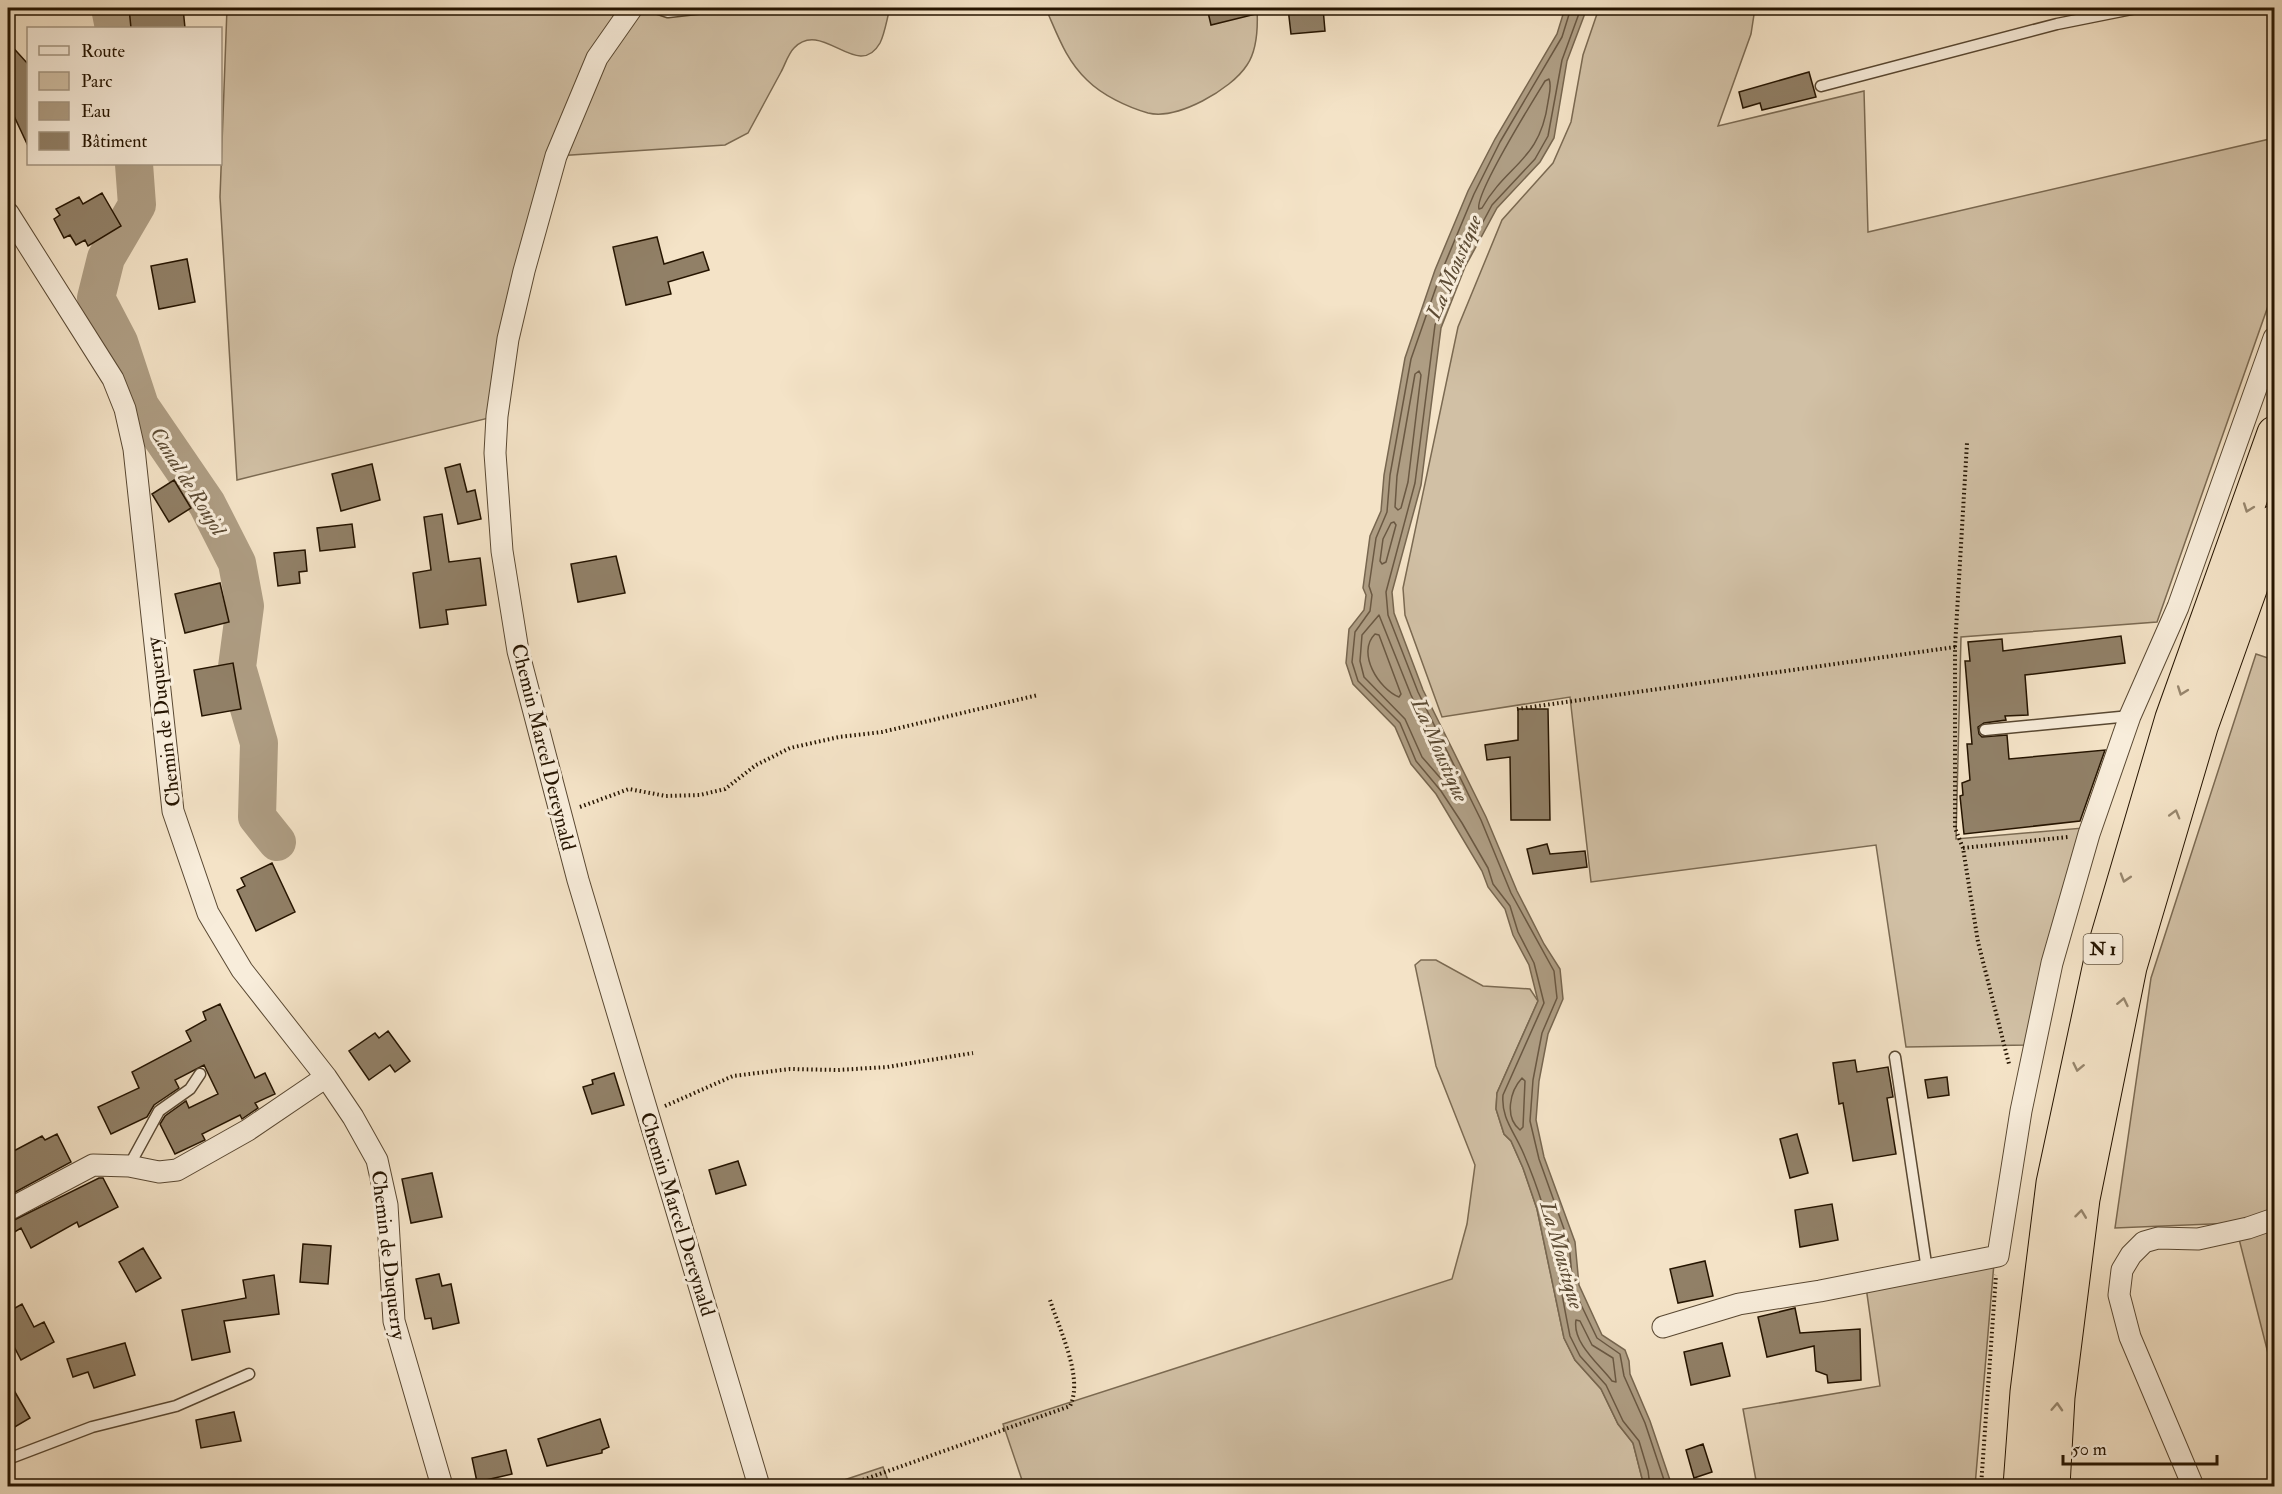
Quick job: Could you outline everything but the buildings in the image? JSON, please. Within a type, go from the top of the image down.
[{"type":"highway","name":"N 1","points":[[2020,1486],[2027,1392],[2053,1184],[2100,959],[2172,718],[2274,433]]},
{"type":"highway","name":"N 1","points":[[2053,1486],[2058,1397],[2083,1199],[2130,967],[2201,727],[2274,522]]},
{"type":"street","name":"Chemin Marcel Dereynald","points":[[632,8],[597,58],[556,156],[508,339],[497,416],[495,453],[508,595],[518,651],[559,806],[647,1111],[759,1486]]},
{"type":"street","name":"Chemin de Duquerry","points":[[8,213],[113,380],[125,409],[134,449],[173,811],[208,913],[242,970],[326,1077],[353,1117],[377,1160],[387,1205],[394,1321],[442,1486]]},
{"type":"street","points":[[1663,1327],[1739,1304],[1998,1256],[2021,1111],[2052,963],[2089,834],[2130,716],[2178,607],[2274,338]]},
{"type":"street","points":[[8,1210],[93,1165],[129,1166],[159,1172],[177,1170],[248,1130],[326,1077]]},
{"type":"street","points":[[2193,1486],[2130,1337],[2119,1295],[2122,1270],[2131,1255],[2144,1242],[2158,1238],[2198,1239],[2248,1228],[2274,1219]]},
{"type":"lane","points":[[656,8],[668,12],[703,8]]},
{"type":"lane","points":[[1821,86],[2057,24],[2137,8]]},
{"type":"lane","points":[[1985,730],[2130,716]]},
{"type":"lane","points":[[1895,1057],[1927,1270]]},
{"type":"lane","points":[[129,1166],[159,1111],[190,1089],[200,1074]]},
{"type":"lane","points":[[8,1459],[92,1427],[176,1406],[249,1374]]},
{"type":"path","points":[[1966,443],[1955,647],[1955,828],[1963,848],[1978,942],[2010,1066]]},
{"type":"path","points":[[1517,709],[1955,647]]},
{"type":"path","points":[[559,806],[576,808],[628,789],[666,796],[700,795],[725,789],[756,765],[790,748],[839,737],[882,732],[1038,695]]},
{"type":"path","points":[[1963,848],[2089,834]]},
{"type":"path","points":[[647,1111],[661,1108],[733,1076],[790,1069],[838,1070],[886,1067],[973,1053]]},
{"type":"path","points":[[1981,1486],[1998,1256]]},
{"type":"path","points":[[846,1486],[1070,1406],[1075,1396],[1075,1380],[1050,1299]]},
{"type":"green space","points":[[227,8],[890,8],[882,39],[871,53],[861,56],[851,54],[816,40],[805,41],[794,48],[748,133],[725,145],[556,156],[497,416],[237,480],[220,197]]},
{"type":"green space","points":[[1043,8],[1257,8],[1256,37],[1251,59],[1229,84],[1188,107],[1160,114],[1148,113],[1115,100],[1087,80],[1068,56],[1046,9]]},
{"type":"green space","points":[[1599,8],[1755,8],[1751,34],[1718,126],[1864,91],[1868,232],[2274,138],[2274,289],[2157,622],[1961,637],[1956,839],[2083,828],[2028,1045],[1906,1047],[1876,845],[1591,882],[1570,697],[1442,717],[1405,615],[1403,588],[1458,327],[1502,220],[1553,163],[1571,122],[1583,55]]},
{"type":"green space","points":[[2256,654],[2274,660],[2274,1377],[2235,1223],[2115,1228],[2151,978]]},
{"type":"green space","points":[[1421,960],[1436,960],[1483,986],[1530,989],[1538,1001],[1497,1093],[1496,1109],[1504,1134],[1511,1141],[1523,1168],[1537,1209],[1564,1338],[1575,1360],[1601,1389],[1618,1424],[1633,1443],[1644,1486],[1024,1486],[1003,1424],[1452,1279],[1467,1224],[1475,1165],[1436,1066],[1415,965]]},
{"type":"green space","points":[[1994,1263],[1975,1486],[1757,1486],[1743,1409],[1880,1386],[1866,1287]]},
{"type":"green space","points":[[883,1467],[890,1486],[826,1486]]},
{"type":"water","name":"La Moustique","points":[[1565,8],[1587,8],[1567,61],[1554,138],[1540,162],[1497,208],[1465,267],[1441,328],[1421,485],[1392,592],[1394,613],[1423,690],[1486,817],[1517,891],[1544,944],[1560,969],[1563,999],[1548,1034],[1539,1081],[1536,1120],[1544,1157],[1575,1242],[1579,1285],[1602,1335],[1625,1350],[1630,1374],[1650,1421],[1672,1486],[1644,1486],[1633,1443],[1618,1424],[1601,1389],[1575,1360],[1564,1338],[1537,1209],[1523,1168],[1511,1141],[1504,1134],[1496,1109],[1497,1093],[1538,1001],[1529,965],[1513,935],[1505,909],[1488,887],[1482,871],[1436,794],[1411,764],[1395,727],[1353,684],[1346,663],[1349,629],[1364,610],[1366,595],[1363,588],[1370,536],[1381,511],[1384,475],[1405,358],[1435,270],[1468,191],[1495,139],[1557,34]]},
{"type":"waterway","name":"Canal de Roujol","points":[[110,8],[114,27]]},
{"type":"waterway","name":"Canal de Roujol","points":[[134,165],[137,205],[106,258],[96,298],[119,342],[140,406],[207,504],[237,563],[245,606],[237,667],[259,743],[257,817],[277,842]]}]
